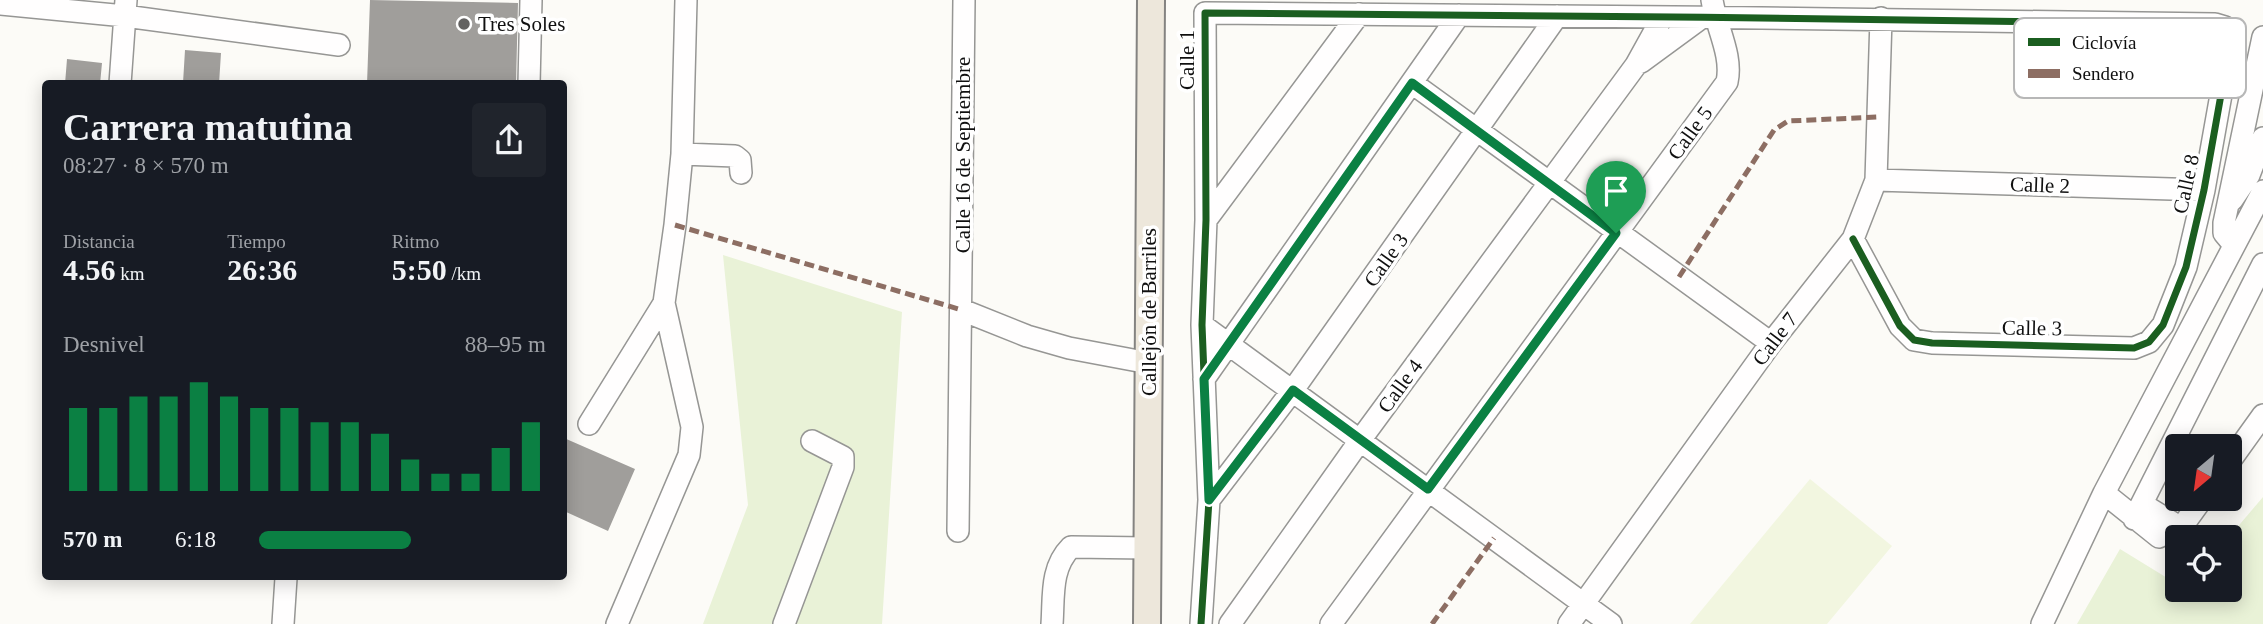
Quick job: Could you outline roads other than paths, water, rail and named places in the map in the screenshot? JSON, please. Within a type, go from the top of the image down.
[{"type":"main road","name":"Callejón de Barriles","points":[[1147,624],[1151,0]]},
{"type":"street","points":[[529,80],[531,0]]},
{"type":"street","points":[[617,624],[689,455],[692,427],[664,303],[676,225],[682,153],[686,0]]},
{"type":"street","name":"Calle 16 de Septiembre","points":[[958,531],[964,0]]},
{"type":"street","points":[[0,4],[125,8],[339,45]]},
{"type":"street","points":[[120,80],[125,8]]},
{"type":"street","name":"Calle 1","points":[[1201,624],[1209,500],[1202,325],[1206,220],[1205,13],[1662,18],[1709,12],[2014,20]]},
{"type":"street","name":"Calle 4","points":[[1636,65],[1709,12]]},
{"type":"street","name":"Calle 5","points":[[1331,624],[1727,82],[1728,61],[1709,12]]},
{"type":"street","points":[[1206,220],[1359,14]]},
{"type":"street","points":[[1204,379],[1459,15]]},
{"type":"street","name":"Calle 3","points":[[1209,500],[1293,390],[1557,16]]},
{"type":"street","name":"Calle 4","points":[[1230,624],[1361,439],[1636,65],[1662,18]]},
{"type":"street","name":"Calle 7","points":[[1569,624],[1771,343],[1853,239],[1876,180],[1881,18]]},
{"type":"street","points":[[2234,245],[2224,233],[2228,204],[2263,37]]},
{"type":"street","points":[[1412,83],[1771,343]]},
{"type":"street","name":"Calle 8","points":[[2149,342],[2163,325],[2186,267],[2204,190],[2220,98]]},
{"type":"street","points":[[2228,204],[2249,175],[2263,138],[2241,133]]},
{"type":"street","points":[[682,153],[735,156],[740,160],[741,173]]},
{"type":"street","name":"Calle 2","points":[[1876,180],[2204,190]]},
{"type":"street","points":[[2042,624],[2104,493],[2263,191]]},
{"type":"street","name":"Calle 3","points":[[1853,239],[1900,326],[1914,340],[1931,343],[2134,348],[2149,342]]},
{"type":"street","points":[[2138,511],[2255,300],[2263,264]]},
{"type":"street","points":[[2215,282],[2255,300]]},
{"type":"street","points":[[589,424],[664,303]]},
{"type":"street","points":[[962,310],[1027,336],[1149,363]]},
{"type":"street","points":[[1202,325],[1611,624]]},
{"type":"street","points":[[2242,444],[2263,415]]},
{"type":"street","points":[[784,624],[843,467],[843,457],[812,441]]},
{"type":"street","points":[[2104,493],[2138,511],[2180,528],[2193,511]]},
{"type":"street","points":[[2138,511],[2159,537]]},
{"type":"street","points":[[1052,624],[1055,572],[1061,557],[1071,547],[1147,548]]},
{"type":"street","points":[[283,624],[286,580]]},
{"type":"place","name":"Tres Soles","points":[[464,24]]}]
